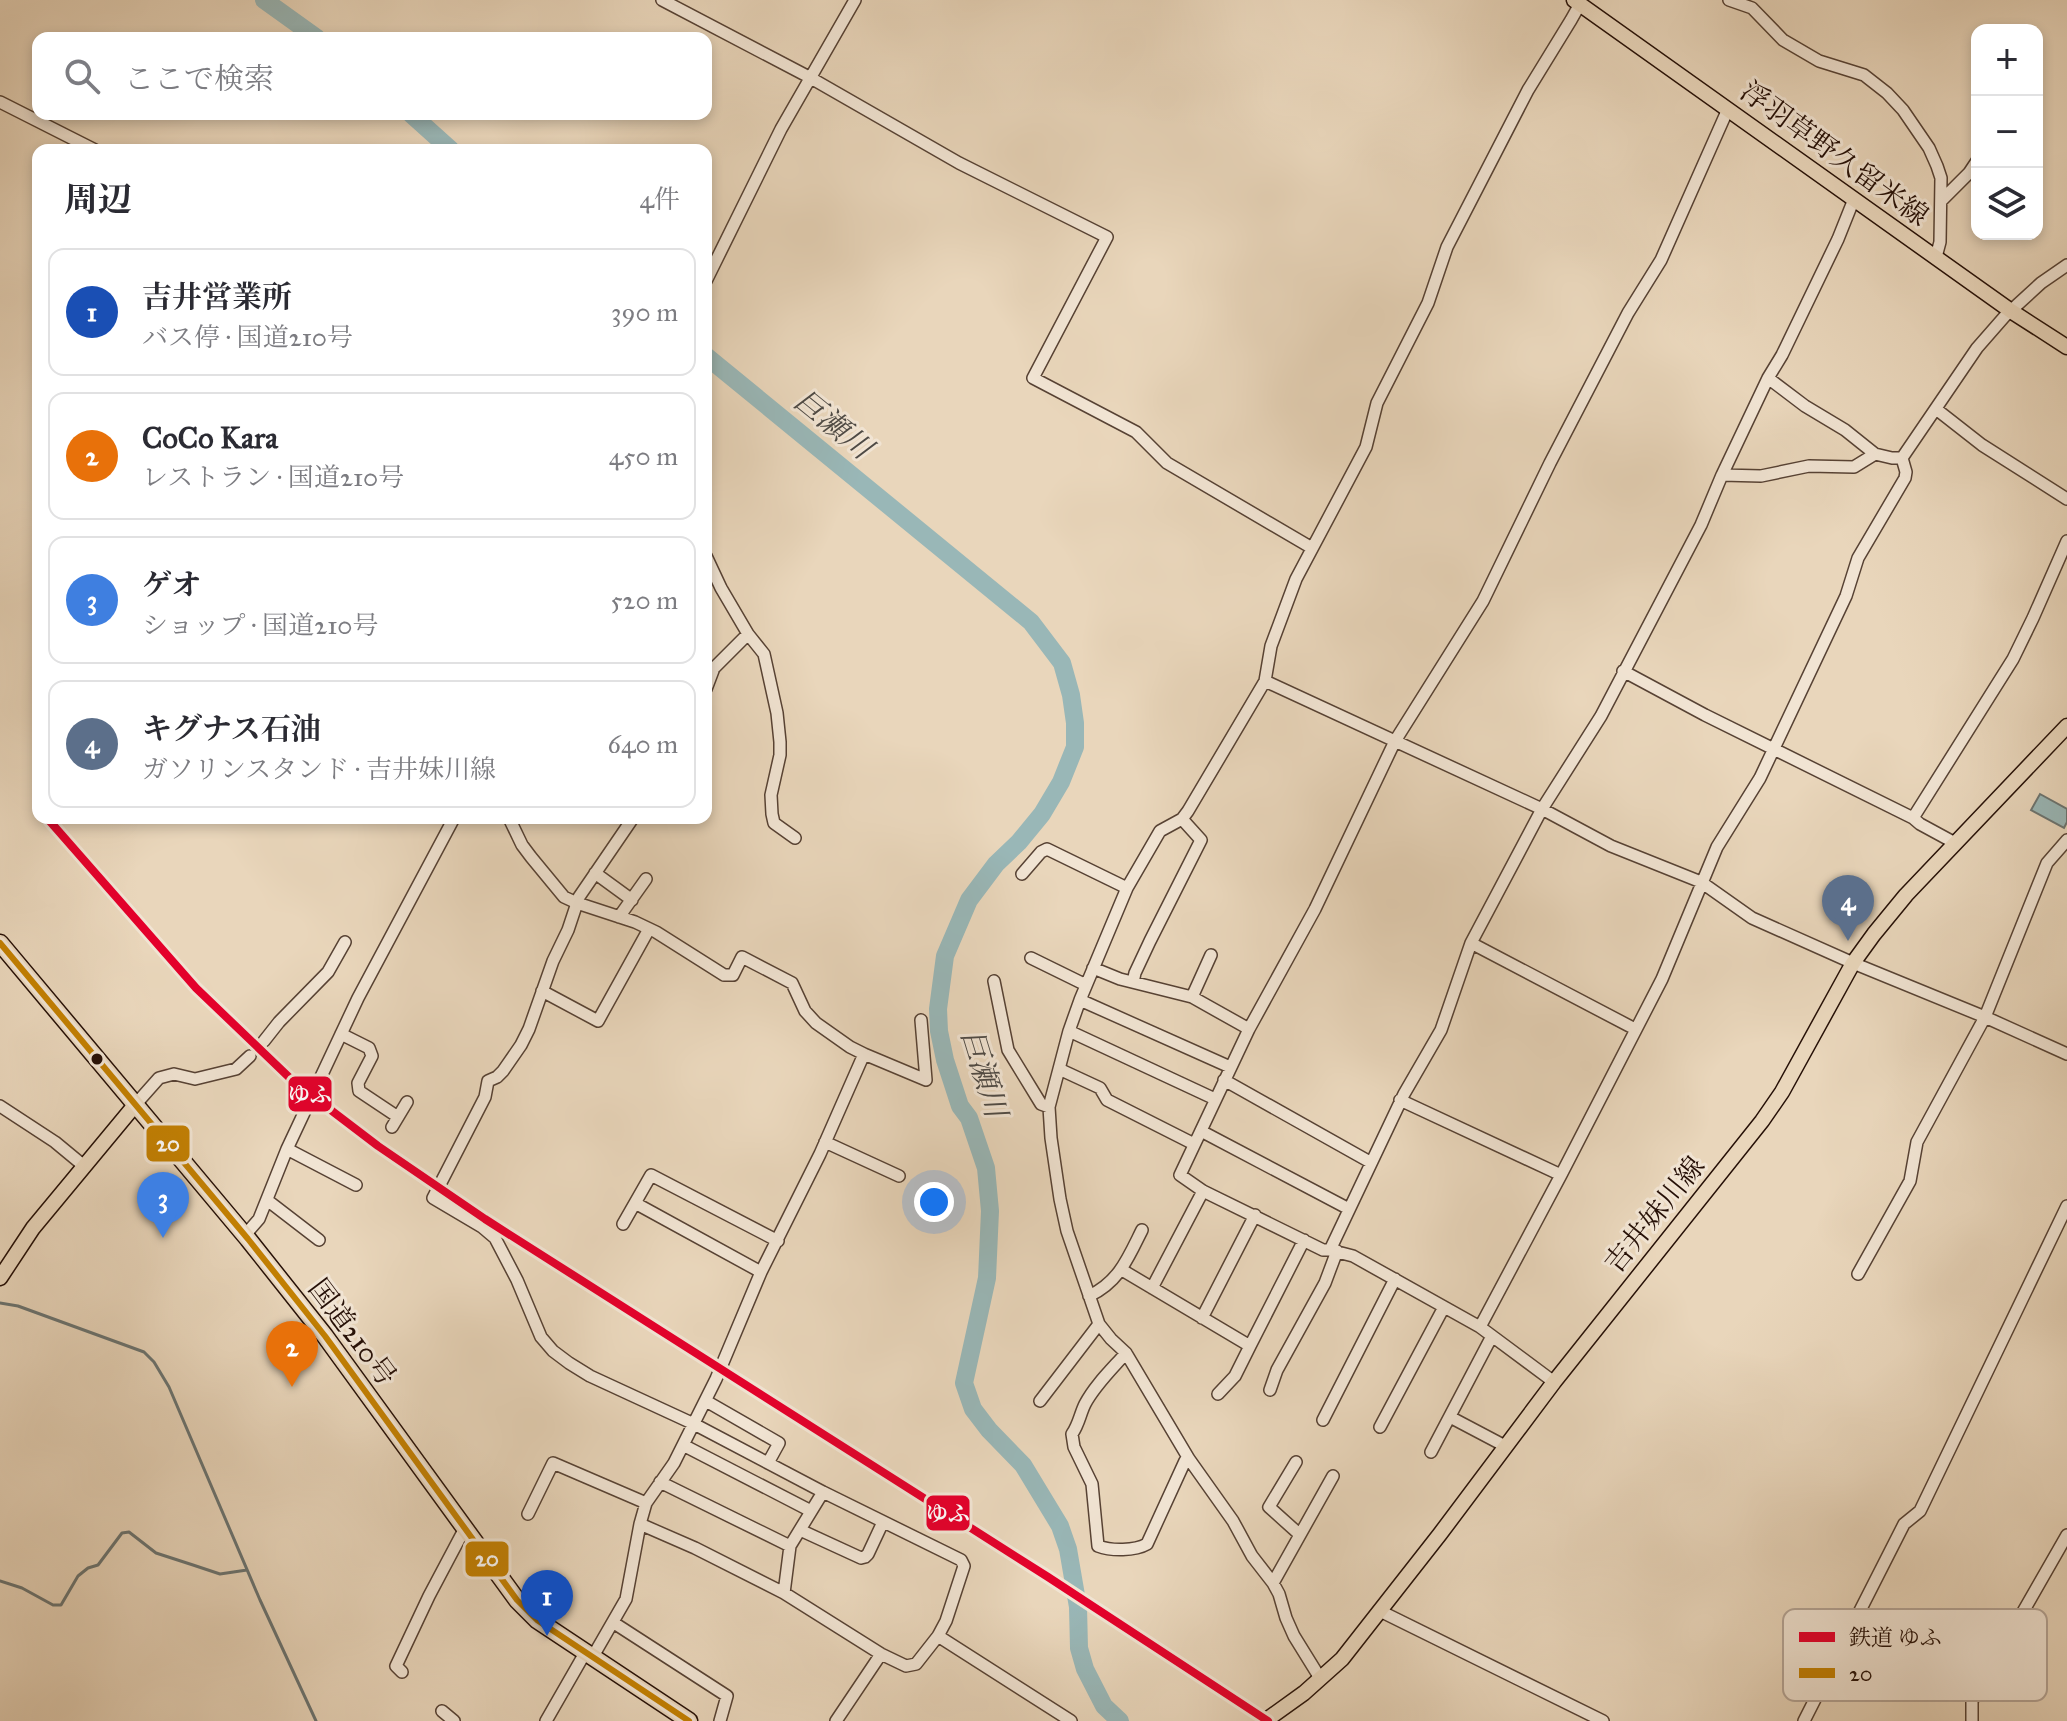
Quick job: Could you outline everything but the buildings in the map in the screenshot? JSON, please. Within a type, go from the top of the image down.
[{"type":"highway","name":"国道210号","points":[[0,943],[245,1235],[325,1336],[517,1600],[537,1620],[689,1721]]},
{"type":"main road","name":"浮羽草野久留米線","points":[[1578,1],[2011,311],[2067,347]]},
{"type":"main road","name":"吉井妹川線","points":[[1265,1721],[1304,1693],[1342,1659],[1554,1382],[1762,1121],[1782,1092],[1853,963],[1874,934],[1906,895],[2067,726]]},
{"type":"main road","points":[[0,1278],[33,1228],[135,1105]]},
{"type":"street","points":[[662,0],[809,77],[953,160],[1107,237],[1033,378],[1136,432],[1167,463],[1312,548]]},
{"type":"street","points":[[712,269],[781,129],[855,0]]},
{"type":"street","points":[[1729,0],[1752,8],[1783,40],[1819,61],[1864,75],[1903,110],[1929,148],[1941,178],[1940,242],[1936,257]]},
{"type":"street","points":[[1320,1678],[1294,1636],[1273,1583],[1189,1459],[1126,1353],[1099,1324],[1067,1231],[1051,1138],[1049,1107],[1080,1000],[1127,888],[1160,831],[1182,819],[1265,681],[1271,646],[1296,579],[1366,447],[1377,403],[1428,303],[1447,247],[1528,90],[1571,20],[1578,1]]},
{"type":"street","points":[[0,102],[32,118]]},
{"type":"street","points":[[1554,1382],[1480,1327],[1395,1279],[1353,1256],[1323,1250],[1203,1191],[1180,1175],[1230,1067],[1315,909],[1395,741],[1483,601],[1628,313],[1661,260],[1728,109]]},
{"type":"street","points":[[36,120],[83,144]]},
{"type":"street","points":[[1942,200],[1972,168]]},
{"type":"street","points":[[1270,1390],[1277,1370],[1325,1283],[1349,1209],[1370,1162],[1400,1100],[1441,1030],[1471,943],[1542,809],[1584,745],[1701,525],[1854,199]]},
{"type":"street","points":[[1902,458],[1977,348],[2005,316],[2041,283],[2067,265]]},
{"type":"street","points":[[1768,378],[1875,454],[1902,458]]},
{"type":"street","points":[[1936,409],[1982,445],[2067,499]]},
{"type":"street","points":[[1722,475],[1761,476],[1809,466],[1854,467],[1875,454]]},
{"type":"street","points":[[1480,1327],[1662,979],[1717,847],[1760,778],[1846,596],[1858,558],[1905,478],[1902,458]]},
{"type":"street","points":[[1913,818],[2013,659],[2067,541]]},
{"type":"street","points":[[712,569],[748,634],[764,654],[777,713],[780,755],[771,795],[772,814],[774,823],[795,838]]},
{"type":"street","points":[[712,673],[748,634]]},
{"type":"street","points":[[1623,671],[1913,818],[1955,843]]},
{"type":"street","points":[[1265,681],[1542,809],[1611,846],[1701,882],[1752,918],[2067,1054]]},
{"type":"street","points":[[1133,982],[1145,951],[1201,840],[1182,819]]},
{"type":"street","points":[[245,1235],[259,1219],[287,1149],[341,1034],[451,824]]},
{"type":"street","points":[[512,824],[531,857],[573,902],[649,929],[724,975],[733,975],[742,957],[792,983],[805,1011],[816,1023],[850,1047],[926,1080],[921,1020]]},
{"type":"street","points":[[629,824],[573,902],[568,930],[553,961],[529,1029],[503,1071],[488,1081],[485,1097],[433,1198],[495,1238],[541,1337],[553,1351],[590,1376],[694,1424],[961,1560],[964,1566],[938,1636],[916,1664],[906,1666],[881,1654],[784,1593],[640,1524]]},
{"type":"street","points":[[1858,1274],[1910,1181],[1917,1142],[1985,1017],[2047,863],[2067,840]]},
{"type":"street","points":[[1022,874],[1047,849],[1127,888]]},
{"type":"street","points":[[595,873],[632,900]]},
{"type":"street","points":[[619,917],[646,879]]},
{"type":"street","points":[[542,991],[598,1021],[649,929]]},
{"type":"street","points":[[264,1041],[328,972],[345,942]]},
{"type":"street","points":[[1471,943],[1635,1029]]},
{"type":"street","points":[[1192,997],[1211,955]]},
{"type":"street","points":[[1031,958],[1086,985]]},
{"type":"street","points":[[1093,968],[1192,997],[1249,1029]]},
{"type":"street","points":[[994,981],[1008,1050],[1041,1104],[1049,1107]]},
{"type":"street","points":[[1080,1000],[1230,1067]]},
{"type":"street","points":[[1069,1031],[1215,1099]]},
{"type":"street","points":[[341,1034],[369,1048],[372,1056],[358,1083],[359,1091],[395,1122],[407,1102]]},
{"type":"street","points":[[546,1721],[614,1623],[626,1599],[646,1503],[674,1463],[706,1401],[761,1272],[864,1054]]},
{"type":"street","points":[[135,1105],[159,1078],[174,1074],[195,1079],[236,1069],[250,1056]]},
{"type":"street","points":[[1059,1069],[1100,1088],[1107,1100],[1194,1144]]},
{"type":"street","points":[[1224,1080],[1370,1162]]},
{"type":"street","points":[[1400,1100],[1561,1175]]},
{"type":"street","points":[[0,1106],[55,1142],[84,1166]]},
{"type":"street","points":[[1201,1131],[1349,1209]]},
{"type":"street","points":[[825,1142],[899,1176]]},
{"type":"street","points":[[287,1149],[356,1185]]},
{"type":"street","points":[[623,1224],[651,1175],[778,1241]]},
{"type":"street","points":[[1152,1288],[1203,1191]]},
{"type":"street","points":[[267,1200],[319,1240]]},
{"type":"street","points":[[635,1203],[761,1272]]},
{"type":"street","points":[[1861,1609],[1904,1524],[1920,1511],[2067,1206]]},
{"type":"street","points":[[1202,1318],[1255,1215]]},
{"type":"street","points":[[1089,1296],[1122,1270],[1142,1230]]},
{"type":"street","points":[[1218,1394],[1235,1376],[1304,1240]]},
{"type":"street","points":[[1122,1270],[1250,1346]]},
{"type":"street","points":[[1323,1420],[1395,1279]]},
{"type":"street","points":[[1380,1427],[1444,1307]]},
{"type":"street","points":[[1040,1401],[1099,1324]]},
{"type":"street","points":[[1431,1452],[1492,1336]]},
{"type":"street","points":[[1126,1353],[1093,1392],[1072,1434],[1074,1447],[1092,1484],[1098,1546],[1140,1549],[1147,1544],[1185,1461],[1189,1459]]},
{"type":"street","points":[[706,1401],[779,1443],[768,1463]]},
{"type":"street","points":[[1450,1417],[1505,1446]]},
{"type":"street","points":[[683,1445],[811,1511]]},
{"type":"street","points":[[1296,1462],[1269,1507],[1299,1534]]},
{"type":"street","points":[[528,1514],[553,1463],[646,1503]]},
{"type":"street","points":[[1273,1583],[1333,1476]]},
{"type":"street","points":[[660,1482],[790,1546]]},
{"type":"street","points":[[784,1593],[790,1546],[823,1492]]},
{"type":"street","points":[[800,1530],[861,1558],[868,1554],[883,1522]]},
{"type":"street","points":[[402,1672],[396,1666],[465,1528]]},
{"type":"street","points":[[2025,1609],[2067,1535]]},
{"type":"street","points":[[1380,1611],[1603,1721]]},
{"type":"street","points":[[614,1623],[727,1696],[720,1721]]},
{"type":"street","points":[[938,1636],[1071,1721]]},
{"type":"street","points":[[836,1721],[881,1654]]},
{"type":"street","points":[[1804,1721],[1814,1701]]},
{"type":"water","points":[[2040,794],[2067,809],[2064,828],[2031,810]]},
{"type":"waterway","name":"巨瀬川","points":[[264,0],[309,32]]},
{"type":"waterway","name":"巨瀬川","points":[[418,120],[444,144]]},
{"type":"waterway","name":"巨瀬川","points":[[712,361],[1031,622],[1062,663],[1071,695],[1075,747],[1061,782],[1042,814],[996,864],[969,900],[945,956],[938,1009],[939,1031],[960,1106],[969,1118],[986,1168],[990,1211],[987,1278],[964,1383],[973,1409],[1023,1465],[1060,1526],[1068,1549],[1078,1607],[1079,1648],[1085,1669],[1104,1706],[1120,1721]]},
{"type":"waterway","points":[[0,1303],[18,1306],[144,1352],[154,1362],[169,1387],[260,1600],[316,1721]]},
{"type":"waterway","points":[[0,1581],[22,1588],[53,1605],[61,1605],[78,1576],[98,1565],[122,1533],[129,1532],[156,1553],[220,1574],[247,1570]]},
{"type":"rail line","name":"ゆふ","points":[[52,824],[196,988],[294,1082],[378,1146],[485,1219],[1048,1577],[1268,1721]]},
{"type":"transit line","name":"20","points":[[0,943],[248,1239],[325,1336],[517,1600],[537,1620],[689,1721]]},
{"type":"place","name":"キグナス石油","points":[[1848,941]]},
{"type":"place","name":"ゲオ","points":[[163,1238]]},
{"type":"place","name":"CoCo Kara","points":[[292,1387]]},
{"type":"place","name":"吉井営業所","points":[[547,1636]]}]
